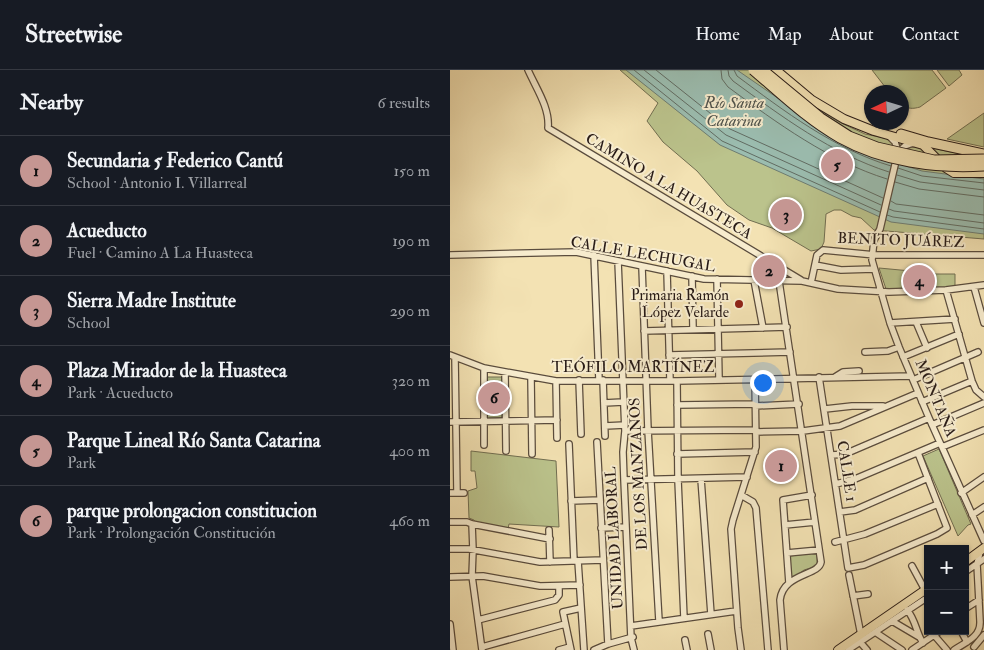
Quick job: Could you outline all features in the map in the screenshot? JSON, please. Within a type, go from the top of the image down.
[{"type":"highway","points":[[753,70],[819,125],[868,151],[892,158],[931,165],[984,166]]},
{"type":"highway","points":[[763,70],[821,118],[849,136],[877,147],[934,160],[984,159]]},
{"type":"highway","points":[[902,134],[928,142],[984,152]]},
{"type":"main road","points":[[776,70],[798,90],[823,108],[844,119],[885,134],[921,144],[946,168],[954,173],[984,173]]},
{"type":"main road","points":[[783,70],[814,96],[836,110],[879,128],[984,152]]},
{"type":"main road","points":[[969,559],[982,550]]},
{"type":"main road","points":[[838,650],[850,646],[924,594]]},
{"type":"street","name":"CAMINO A LA HUASTECA","points":[[528,70],[546,109],[548,128],[802,281]]},
{"type":"street","points":[[811,283],[815,265],[841,270],[873,265],[874,240],[881,229],[899,152],[896,142],[885,134]]},
{"type":"street","points":[[899,152],[906,145],[921,144]]},
{"type":"street","name":"BENITO JUÁREZ","points":[[815,265],[818,252],[823,250],[873,254],[984,255]]},
{"type":"street","name":"CALLE LECHUGAL","points":[[450,255],[576,252],[692,276],[717,279],[802,281]]},
{"type":"street","points":[[594,255],[605,436]]},
{"type":"street","name":"UNIDAD LABORAL","points":[[618,261],[625,428],[624,480],[631,626],[634,650]]},
{"type":"street","name":"MONTAÑA","points":[[873,265],[898,347],[984,541]]},
{"type":"street","name":"DE LOS MANZANOS","points":[[642,266],[648,430],[659,621]]},
{"type":"street","points":[[667,271],[670,381]]},
{"type":"street","points":[[692,276],[692,329]]},
{"type":"street","points":[[717,279],[720,379]]},
{"type":"street","points":[[754,280],[763,328]]},
{"type":"street","points":[[779,281],[799,404],[821,562],[820,567],[783,588],[780,600],[784,650]]},
{"type":"street","points":[[802,281],[838,289],[881,291],[946,290],[984,286]]},
{"type":"street","points":[[974,287],[984,323]]},
{"type":"street","points":[[946,290],[972,381],[976,390],[984,397]]},
{"type":"street","points":[[890,322],[955,319]]},
{"type":"street","points":[[916,322],[927,348]]},
{"type":"street","points":[[644,331],[787,327]]},
{"type":"street","points":[[903,357],[959,334]]},
{"type":"street","points":[[865,352],[888,351],[898,347]]},
{"type":"street","points":[[835,377],[912,378],[981,351]]},
{"type":"street","points":[[669,355],[790,352]]},
{"type":"street","points":[[452,356],[453,493],[464,493]]},
{"type":"street","name":"TEÓFILO MARTÍNEZ","points":[[452,356],[484,368],[556,381],[677,381],[835,377]]},
{"type":"street","points":[[484,368],[484,445]]},
{"type":"street","points":[[835,377],[842,372],[858,371]]},
{"type":"street","points":[[505,372],[506,451]]},
{"type":"street","points":[[531,377],[532,454]]},
{"type":"street","name":"CALLE 1","points":[[819,378],[848,568],[864,565],[946,529],[947,524],[938,504]]},
{"type":"street","points":[[741,650],[736,611],[732,529],[755,452],[755,379]]},
{"type":"street","points":[[579,380],[581,434]]},
{"type":"street","points":[[556,381],[557,438]]},
{"type":"street","points":[[677,381],[677,454],[684,618]]},
{"type":"street","points":[[922,402],[972,381]]},
{"type":"street","points":[[605,426],[648,430],[803,431],[828,428],[856,419],[918,393]]},
{"type":"street","points":[[604,403],[623,402]]},
{"type":"street","points":[[932,425],[984,403]]},
{"type":"street","points":[[677,405],[799,404]]},
{"type":"street","points":[[852,406],[856,419]]},
{"type":"street","points":[[825,408],[886,406]]},
{"type":"street","points":[[832,455],[845,454],[929,418]]},
{"type":"street","points":[[453,422],[557,420]]},
{"type":"street","points":[[836,484],[855,480],[918,453],[984,430]]},
{"type":"street","points":[[597,442],[608,644]]},
{"type":"street","points":[[569,444],[571,501],[580,585],[584,650]]},
{"type":"street","points":[[677,454],[755,452]]},
{"type":"street","points":[[835,542],[865,534],[938,504],[918,453]]},
{"type":"street","points":[[624,480],[747,477]]},
{"type":"street","points":[[840,512],[855,510],[928,478]]},
{"type":"street","points":[[961,492],[984,478]]},
{"type":"street","points":[[702,479],[711,614]]},
{"type":"street","points":[[741,495],[753,502],[756,508],[768,650]]},
{"type":"street","points":[[789,583],[782,502],[784,499],[812,496]]},
{"type":"street","points":[[571,501],[600,500]]},
{"type":"street","points":[[972,515],[984,507]]},
{"type":"street","points":[[450,522],[467,522],[550,540]]},
{"type":"street","points":[[785,525],[816,522]]},
{"type":"street","points":[[472,524],[472,576],[482,649],[565,624]]},
{"type":"street","points":[[601,528],[626,527]]},
{"type":"street","points":[[550,530],[550,562]]},
{"type":"street","points":[[450,549],[473,550],[550,562],[603,560]]},
{"type":"street","points":[[787,553],[819,550]]},
{"type":"street","points":[[964,635],[975,649],[982,632],[981,600],[976,564],[982,550]]},
{"type":"street","points":[[969,569],[984,559]]},
{"type":"street","points":[[912,566],[926,590]]},
{"type":"street","points":[[849,575],[860,638],[867,650]]},
{"type":"street","points":[[450,577],[496,578],[535,586],[580,585]]},
{"type":"street","points":[[478,620],[555,600],[559,595],[559,586]]},
{"type":"street","points":[[853,596],[868,594]]},
{"type":"street","points":[[860,638],[875,632],[892,621],[924,595]]},
{"type":"street","points":[[969,607],[981,600]]},
{"type":"street","points":[[559,650],[570,648],[564,611],[581,608]]},
{"type":"street","points":[[907,610],[913,619],[918,637]]},
{"type":"street","points":[[631,626],[736,611]]},
{"type":"street","points":[[892,621],[918,637],[923,643]]},
{"type":"street","points":[[450,626],[453,650]]},
{"type":"street","points":[[875,632],[902,650]]},
{"type":"street","points":[[954,650],[982,632]]},
{"type":"street","points":[[708,634],[711,650]]},
{"type":"street","points":[[912,650],[934,635]]},
{"type":"street","points":[[938,635],[947,650]]},
{"type":"street","points":[[594,650],[632,637]]},
{"type":"street","name":"UNIDAD LABORAL","points":[[632,637],[638,650]]},
{"type":"street","points":[[685,640],[686,650]]},
{"type":"green space","points":[[620,70],[767,70],[815,107],[839,122],[865,134],[984,159],[984,239],[874,230],[861,218],[841,210],[834,210],[826,214],[824,242],[821,249],[811,251],[772,228],[749,220],[727,205],[697,171],[663,142],[647,121],[658,103]]},
{"type":"green space","points":[[872,70],[932,70],[946,88],[920,107],[909,108],[909,85],[884,85]]},
{"type":"green space","points":[[937,70],[959,70],[962,75],[949,86]]},
{"type":"green space","points":[[984,113],[984,147],[947,139]]},
{"type":"green space","points":[[879,268],[911,271],[928,270],[936,274],[955,274],[955,288],[886,289]]},
{"type":"green space","points":[[486,377],[502,377],[502,418],[487,419]]},
{"type":"green space","points":[[939,449],[971,524],[958,536],[923,456]]},
{"type":"green space","points":[[471,451],[556,461],[559,527],[509,524],[508,529],[475,523],[474,520],[469,518],[468,491],[477,488],[475,471],[471,471]]},
{"type":"green space","points":[[817,554],[817,566],[804,570],[793,578],[791,576],[790,556]]},
{"type":"water","name":"Río Santa Catarina","points":[[626,70],[737,70],[827,132],[871,155],[922,171],[984,179],[984,234],[891,222],[720,145]]},
{"type":"place","name":"Parque Lineal Río Santa Catarina","points":[[837,165]]},
{"type":"place","name":"Sierra Madre Institute","points":[[786,215]]},
{"type":"place","name":"Acueducto","points":[[769,271]]},
{"type":"place","name":"Plaza Mirador de la Huasteca","points":[[919,281]]},
{"type":"place","name":"Primaria Ramón López Velarde","points":[[739,304]]},
{"type":"place","name":"parque prolongacion constitucion","points":[[494,398]]},
{"type":"place","name":"Secundaria 5 Federico Cantú","points":[[781,466]]}]
